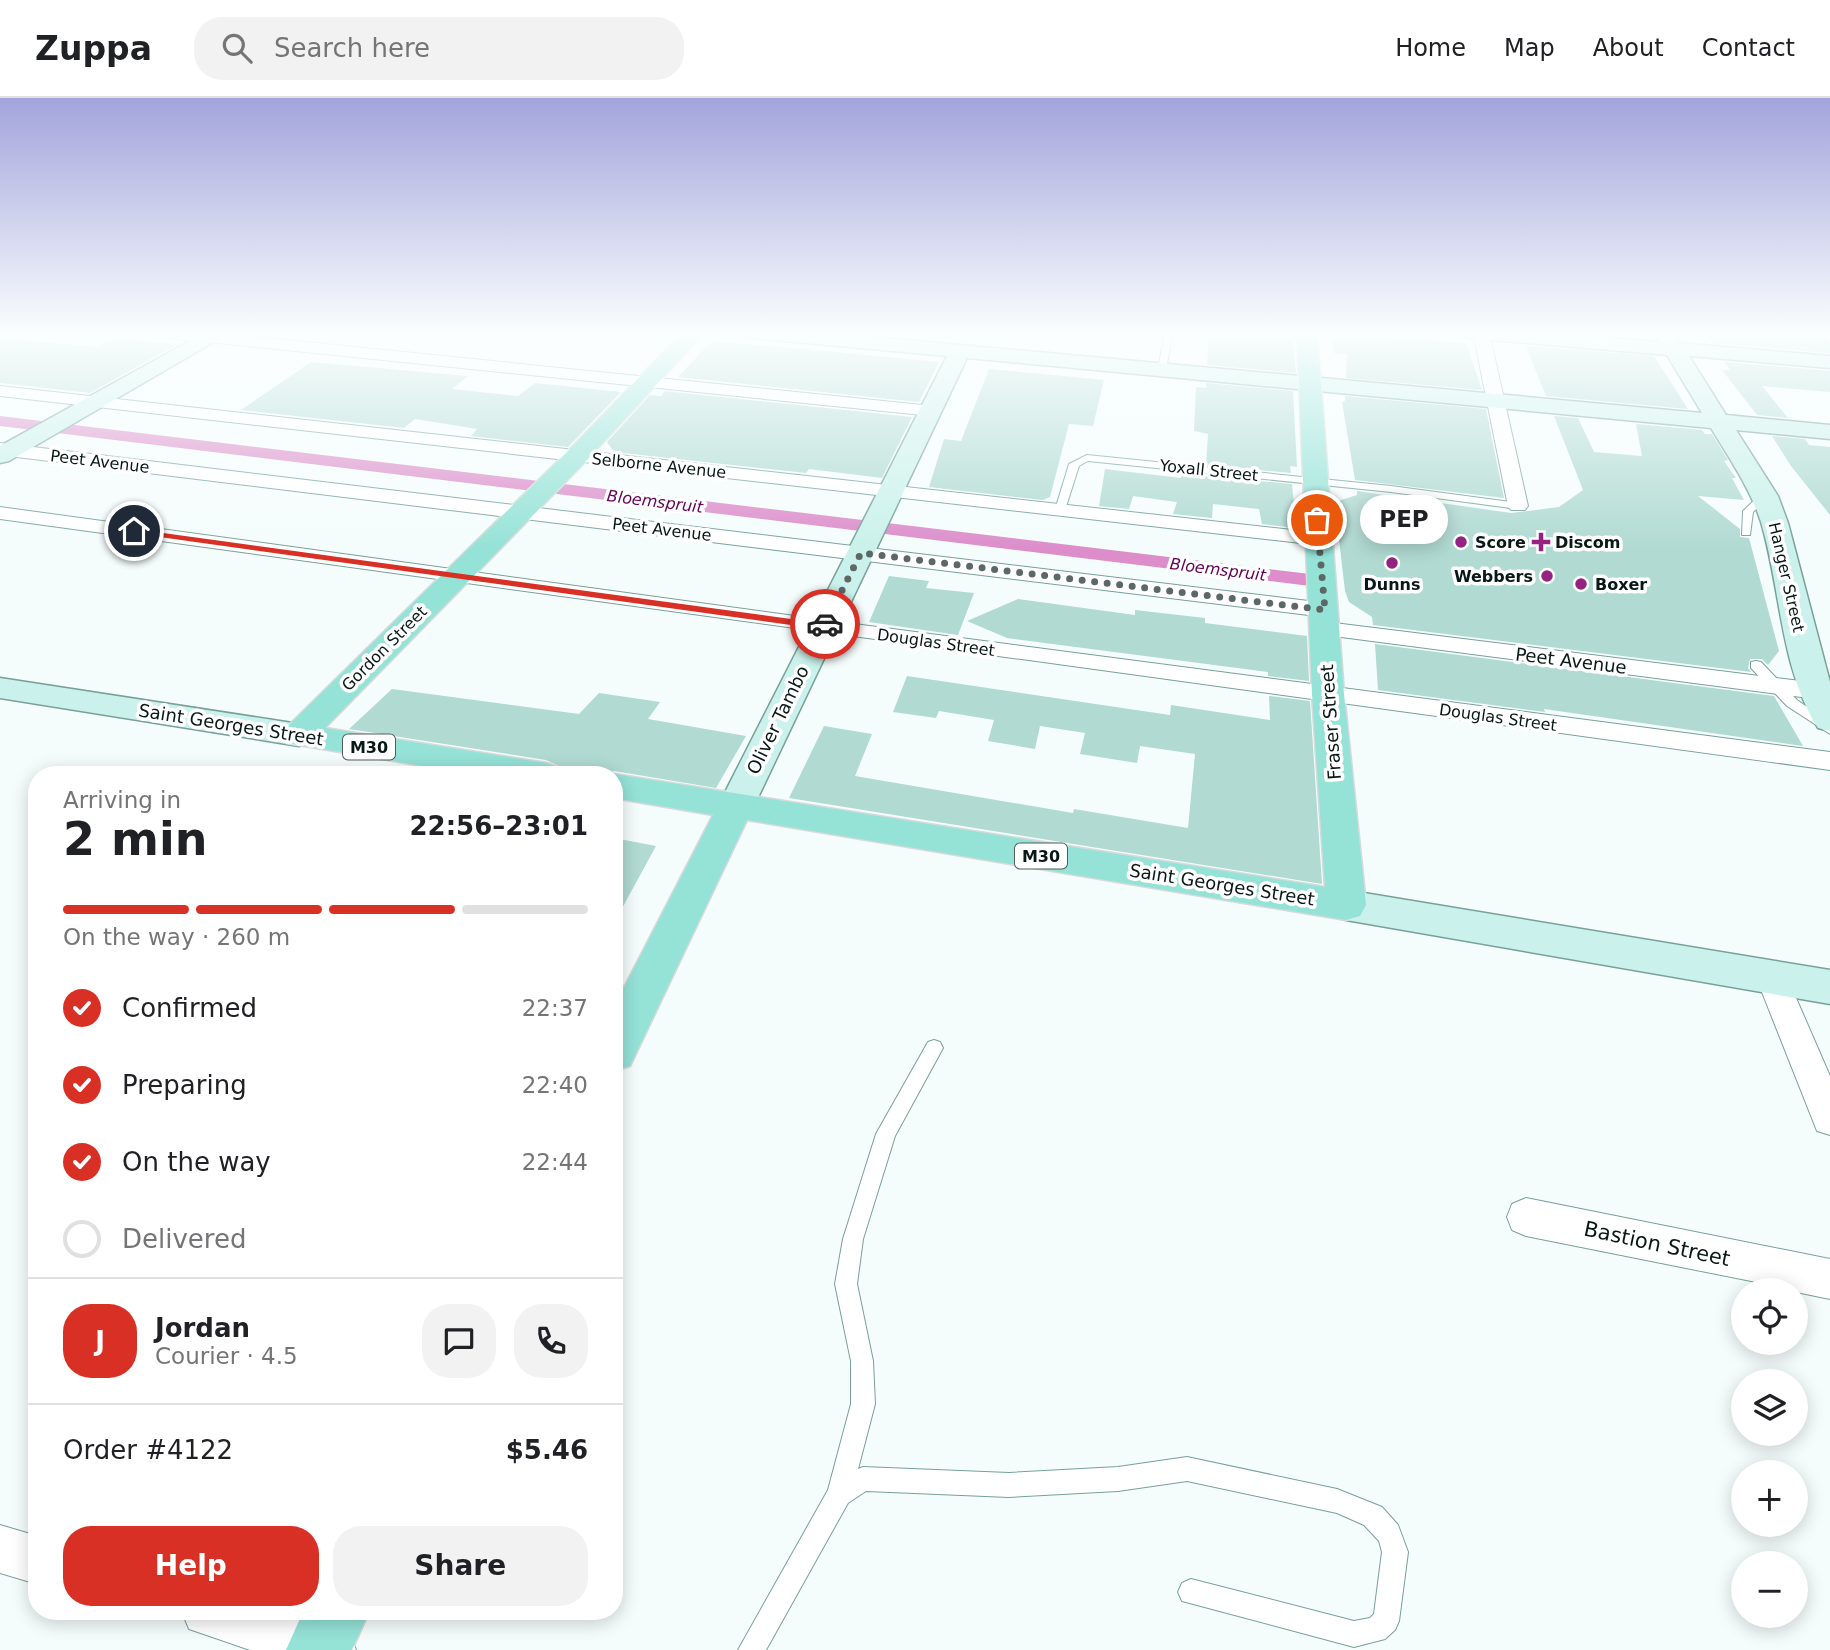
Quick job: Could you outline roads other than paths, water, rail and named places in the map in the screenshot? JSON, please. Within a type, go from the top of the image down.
[{"type":"main road","name":"Gordon Street","points":[[299,735],[626,404]]},
{"type":"main road","name":"Fraser Street","points":[[1312,404],[1328,694],[1346,905]]},
{"type":"main road","name":"Saint Georges Street","points":[[299,735],[490,766]]},
{"type":"main road","name":"Saint Georges Street","points":[[623,787],[1346,905]]},
{"type":"main road","name":"Oliver Tambo","points":[[623,1034],[736,806]]},
{"type":"street","name":"Selborne Avenue","points":[[82,404],[890,497],[1060,510],[1319,539]]},
{"type":"street","points":[[10,449],[95,404]]},
{"type":"street","points":[[868,404],[932,411]]},
{"type":"street","name":"Oliver Tambo","points":[[736,806],[935,404]]},
{"type":"street","points":[[1498,404],[1518,506]]},
{"type":"street","points":[[1525,404],[1830,432]]},
{"type":"street","name":"Hanger Street","points":[[1709,404],[1765,496],[1775,521],[1791,601],[1830,720]]},
{"type":"street","name":"Peet Avenue","points":[[10,449],[524,507],[863,549],[1325,619],[1576,662],[1776,684],[1820,683]]},
{"type":"street","name":"Douglas Street","points":[[0,513],[1830,761]]},
{"type":"street","name":"Saint Georges Street","points":[[0,688],[299,735]]},
{"type":"street","name":"Saint Georges Street","points":[[1346,905],[1830,987]]},
{"type":"street","points":[[1772,977],[1830,1119]]},
{"type":"street","name":"Bastion Street","points":[[1526,1217],[1830,1279]]},
{"type":"street","points":[[0,1549],[28,1557]]},
{"type":"street","points":[[241,1620],[327,1640]]},
{"type":"lane","name":"Yoxall Street","points":[[1060,510],[1074,464],[1087,458],[1314,481],[1518,506]]},
{"type":"lane","points":[[1745,533],[1748,511],[1765,496]]},
{"type":"lane","points":[[1756,665],[1793,703],[1830,730]]},
{"type":"lane","points":[[751,1650],[839,1494],[863,1404],[862,1361],[846,1284],[853,1239],[886,1134],[934,1048]]},
{"type":"lane","points":[[839,1494],[863,1479],[1009,1485],[1118,1479],[1187,1469],[1337,1501],[1373,1516],[1389,1534],[1395,1552],[1386,1621],[1376,1630],[1354,1634],[1191,1592]]},
{"type":"waterway","name":"Bloemspruit","points":[[0,421],[1310,580]]},
{"type":"place","name":"PEP","points":[[1317,520]]},
{"type":"place","name":"Score","points":[[1461,542]]},
{"type":"place","name":"Discom","points":[[1541,542]]},
{"type":"place","name":"Dunns","points":[[1392,563]]},
{"type":"place","name":"Webbers","points":[[1547,576]]},
{"type":"place","name":"Boxer","points":[[1581,584]]}]
